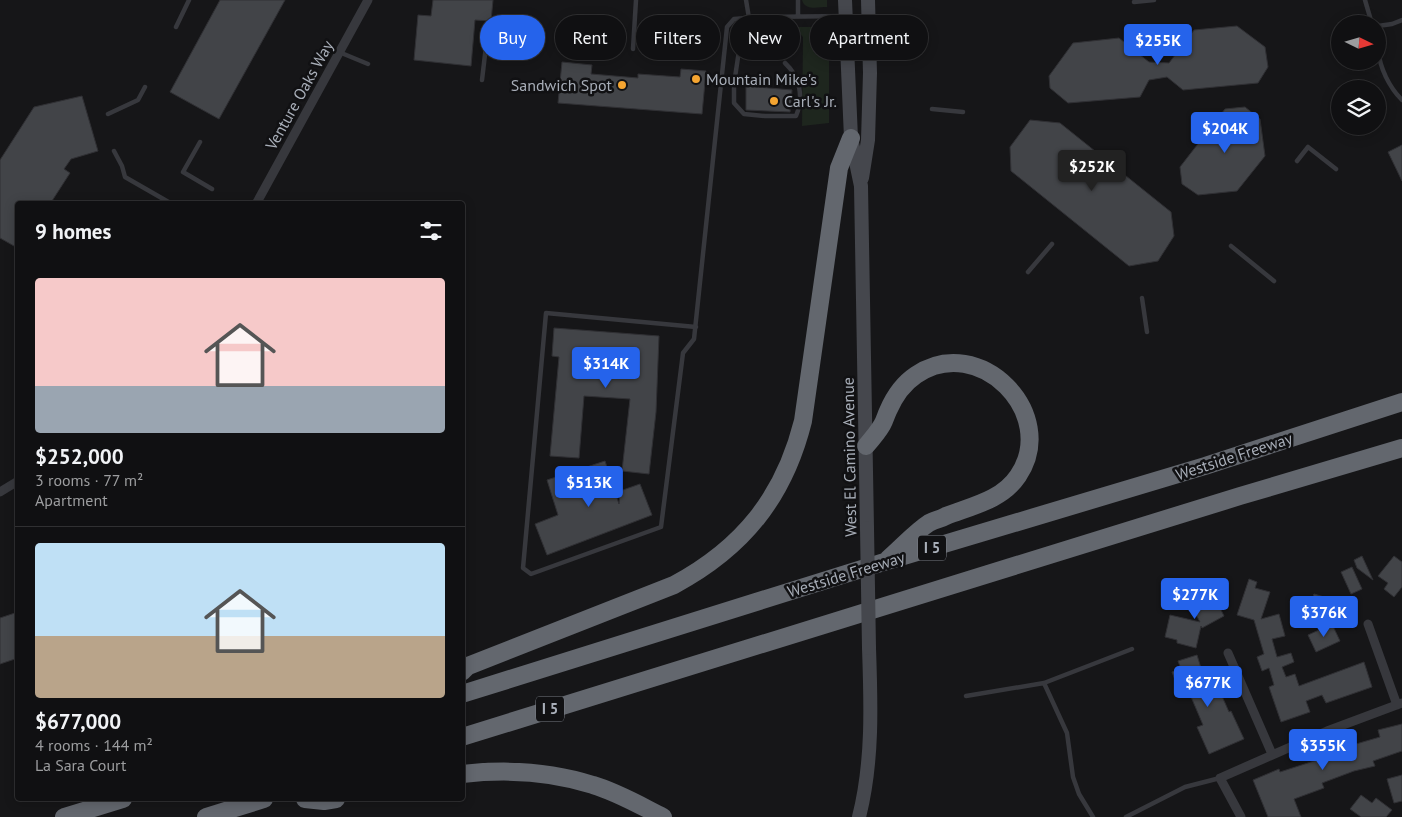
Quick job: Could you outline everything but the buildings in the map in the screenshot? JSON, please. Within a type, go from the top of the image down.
[{"type":"highway","points":[[465,669],[468,666],[682,581],[717,559],[736,543],[761,514],[789,467],[798,442],[803,421],[839,168],[851,138]]},
{"type":"highway","points":[[866,446],[883,423],[905,384],[926,370],[939,365],[953,363],[980,367],[1002,380],[1012,390],[1028,423],[1029,447],[1026,461],[1012,483],[994,498],[929,523],[884,562]]},
{"type":"highway","name":"Westside Freeway","points":[[465,693],[884,562],[1204,466],[1402,402]]},
{"type":"highway","name":"I 5","points":[[465,736],[1221,502],[1402,448]]},
{"type":"highway","points":[[465,774],[508,770],[538,772],[572,779],[601,788],[663,817]]},
{"type":"highway","points":[[64,817],[116,801]]},
{"type":"highway","points":[[206,817],[258,801]]},
{"type":"main road","name":"West El Camino Avenue","points":[[845,0],[846,15]]},
{"type":"main road","name":"West El Camino Avenue","points":[[859,817],[866,779],[871,726],[861,186],[868,140],[870,73],[868,0]]},
{"type":"main road","name":"West El Camino Avenue","points":[[848,60],[851,138],[861,186]]},
{"type":"street","name":"Venture Oaks Way","points":[[258,201],[368,0]]},
{"type":"street","points":[[0,492],[15,483]]},
{"type":"street","points":[[1241,817],[1220,778],[1327,731],[1399,704],[1368,624]]},
{"type":"street","points":[[1228,653],[1272,754]]},
{"type":"lane","points":[[176,26],[189,0]]},
{"type":"lane","points":[[632,49],[636,0]]},
{"type":"lane","points":[[746,0],[748,15]]},
{"type":"lane","points":[[798,0],[798,15]]},
{"type":"lane","points":[[1134,2],[1154,0]]},
{"type":"lane","points":[[1365,0],[1369,15]]},
{"type":"lane","points":[[1386,25],[1402,20]]},
{"type":"lane","points":[[696,327],[546,313],[523,568],[531,574],[661,526],[683,353],[694,339],[696,327],[727,27],[730,24]]},
{"type":"lane","points":[[339,52],[368,64]]},
{"type":"lane","points":[[482,80],[484,60]]},
{"type":"lane","points":[[737,60],[733,93],[734,103],[744,114],[758,116],[796,116],[800,103],[800,84],[796,74],[785,63]]},
{"type":"lane","points":[[1383,70],[1387,80],[1402,100]]},
{"type":"lane","points":[[108,114],[138,100],[145,87]]},
{"type":"lane","points":[[932,109],[963,112]]},
{"type":"lane","points":[[200,142],[183,172],[212,189]]},
{"type":"lane","points":[[1297,161],[1308,147],[1336,169]]},
{"type":"lane","points":[[114,151],[122,166],[125,177],[166,201]]},
{"type":"lane","points":[[1028,272],[1052,244]]},
{"type":"lane","points":[[1231,246],[1274,281]]},
{"type":"lane","points":[[1142,298],[1147,332]]},
{"type":"lane","points":[[966,696],[1044,683],[1132,649]]},
{"type":"lane","points":[[1044,683],[1067,733],[1073,777],[1079,794],[1094,817]]},
{"type":"lane","points":[[1126,817],[1185,787],[1220,778]]},
{"type":"shaded area","points":[[802,0],[827,0],[827,7],[809,7]]},
{"type":"shaded area","points":[[800,27],[810,27],[810,60],[829,60],[829,123],[802,126],[803,37],[800,34]]},
{"type":"place","name":"Mountain Mike's","points":[[696,79]]},
{"type":"place","name":"Sandwich Spot","points":[[622,85]]},
{"type":"place","name":"Carl's Jr.","points":[[774,101]]}]
